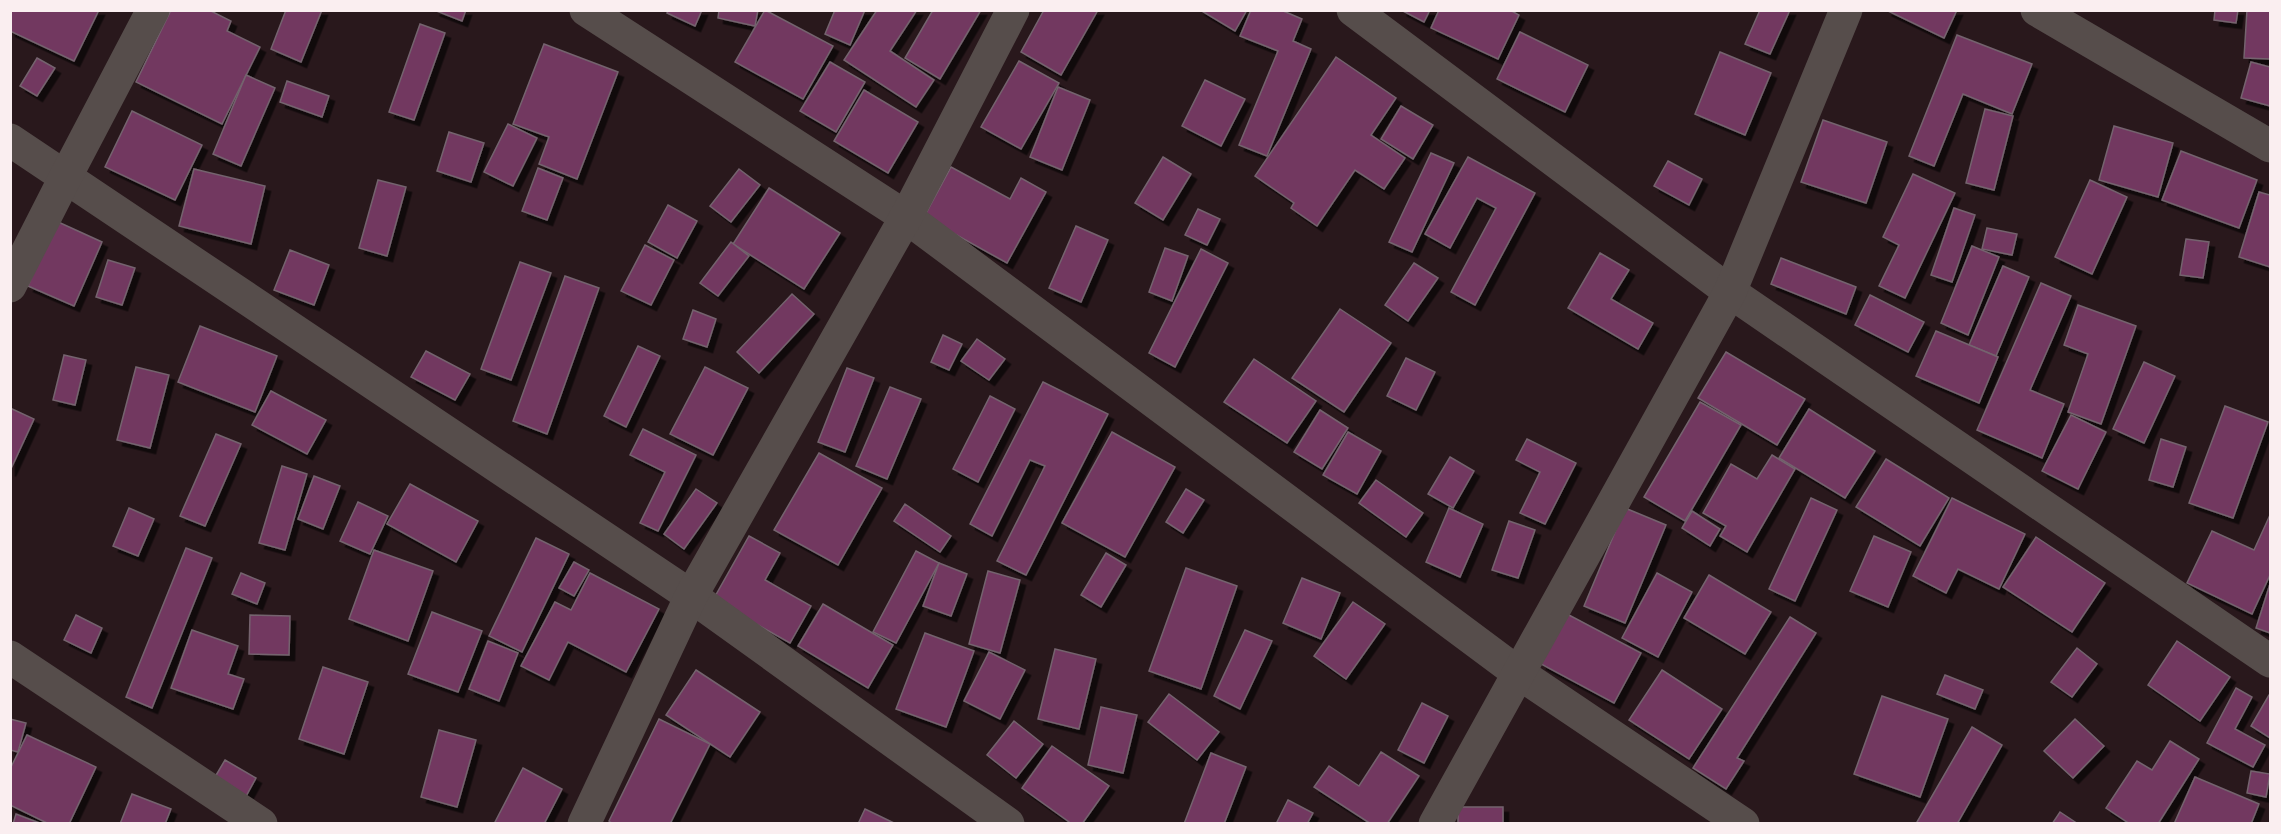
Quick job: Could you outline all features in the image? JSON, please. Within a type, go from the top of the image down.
[{"type":"street","points":[[10,286],[153,10]]},
{"type":"street","points":[[586,10],[906,217],[1517,672],[1743,824]]},
{"type":"street","points":[[584,824],[691,596],[906,217],[1013,10]]},
{"type":"street","points":[[1353,10],[1730,292],[2271,661]]},
{"type":"street","points":[[1435,824],[1517,672],[1730,292],[1846,10]]},
{"type":"street","points":[[2037,10],[2271,146]]},
{"type":"street","points":[[10,140],[691,596],[1008,824]]},
{"type":"street","points":[[10,657],[261,824]]},
{"type":"building","points":[[10,10],[99,10],[74,61],[10,31]]},
{"type":"building","points":[[171,10],[209,10],[231,21],[227,31],[260,47],[222,124],[136,82]]},
{"type":"building","points":[[286,10],[322,10],[301,62],[271,49]]},
{"type":"building","points":[[434,10],[466,10],[462,21]]},
{"type":"building","points":[[668,10],[702,10],[695,26],[667,13]]},
{"type":"building","points":[[719,10],[758,10],[755,26],[718,18]]},
{"type":"building","points":[[765,10],[833,46],[803,99],[735,62]]},
{"type":"building","points":[[835,10],[865,10],[850,45],[825,34]]},
{"type":"building","points":[[877,10],[917,10],[890,51],[934,80],[916,107],[844,60]]},
{"type":"building","points":[[933,10],[981,10],[940,79],[905,58]]},
{"type":"building","points":[[1044,10],[1098,10],[1061,75],[1021,52]]},
{"type":"building","points":[[1200,10],[1247,10],[1235,31]]},
{"type":"building","points":[[1251,10],[1281,10],[1302,19],[1293,41],[1311,49],[1267,156],[1239,145],[1278,51],[1240,36]]},
{"type":"building","points":[[1401,10],[1430,10],[1424,22]]},
{"type":"building","points":[[1439,10],[1510,10],[1519,15],[1498,59],[1431,28]]},
{"type":"building","points":[[1760,10],[1790,10],[1770,54],[1745,44]]},
{"type":"building","points":[[1886,10],[1957,10],[1944,38]]},
{"type":"building","points":[[2215,10],[2238,10],[2236,23],[2214,20]]},
{"type":"building","points":[[2247,10],[2270,10],[2270,59],[2244,58]]},
{"type":"building","points":[[420,24],[445,33],[414,120],[389,112]]},
{"type":"building","points":[[1520,32],[1588,65],[1565,112],[1497,79]]},
{"type":"building","points":[[1957,35],[2032,64],[2012,114],[1963,94],[1934,166],[1909,156]]},
{"type":"building","points":[[544,44],[618,72],[577,179],[539,164],[549,137],[513,124]]},
{"type":"building","points":[[1720,52],[1771,73],[1745,135],[1695,114]]},
{"type":"building","points":[[1336,57],[1396,98],[1371,135],[1405,158],[1384,189],[1355,170],[1317,226],[1291,208],[1294,203],[1255,176]]},
{"type":"building","points":[[37,58],[55,68],[37,96],[20,86]]},
{"type":"building","points":[[1019,61],[1059,83],[1021,149],[981,127]]},
{"type":"building","points":[[830,62],[865,82],[836,132],[800,111]]},
{"type":"building","points":[[2251,62],[2270,67],[2270,106],[2241,98]]},
{"type":"building","points":[[246,75],[275,88],[241,166],[213,154]]},
{"type":"building","points":[[1205,80],[1245,99],[1221,146],[1182,126]]},
{"type":"building","points":[[287,81],[329,96],[322,117],[280,102]]},
{"type":"building","points":[[1058,87],[1090,100],[1062,170],[1030,157]]},
{"type":"building","points":[[864,90],[918,122],[888,173],[834,141]]},
{"type":"building","points":[[1401,106],[1433,125],[1413,159],[1381,139]]},
{"type":"building","points":[[1985,109],[2013,116],[1994,190],[1966,183]]},
{"type":"building","points":[[132,111],[202,145],[175,200],[105,167]]},
{"type":"building","points":[[1823,120],[1887,142],[1866,203],[1801,182]]},
{"type":"building","points":[[508,124],[537,138],[513,186],[484,172]]},
{"type":"building","points":[[2114,126],[2173,143],[2158,197],[2099,180]]},
{"type":"building","points":[[449,132],[484,143],[471,182],[437,171]]},
{"type":"building","points":[[2181,151],[2257,180],[2239,228],[2162,200]]},
{"type":"building","points":[[1431,153],[1454,163],[1412,252],[1389,242]]},
{"type":"building","points":[[1163,157],[1191,174],[1163,220],[1135,203]]},
{"type":"building","points":[[1468,157],[1535,193],[1475,305],[1451,292],[1496,208],[1477,198],[1450,248],[1425,234]]},
{"type":"building","points":[[1668,161],[1702,179],[1689,205],[1654,186]]},
{"type":"building","points":[[951,167],[1010,199],[1021,178],[1046,192],[1007,263],[924,217]]},
{"type":"building","points":[[538,168],[563,178],[547,220],[522,211]]},
{"type":"building","points":[[194,169],[265,186],[251,244],[179,226]]},
{"type":"building","points":[[739,169],[760,185],[731,222],[710,206]]},
{"type":"building","points":[[1913,174],[1955,193],[1905,298],[1879,286],[1899,245],[1883,237]]},
{"type":"building","points":[[378,180],[406,187],[387,256],[359,248]]},
{"type":"building","points":[[2090,180],[2127,197],[2092,274],[2055,257]]},
{"type":"building","points":[[769,188],[840,233],[804,289],[733,244]]},
{"type":"building","points":[[2259,192],[2270,195],[2270,267],[2239,257]]},
{"type":"building","points":[[668,205],[697,221],[677,258],[648,242]]},
{"type":"building","points":[[1954,208],[1975,215],[1952,282],[1931,275]]},
{"type":"building","points":[[1198,209],[1220,219],[1207,245],[1185,235]]},
{"type":"building","points":[[56,221],[102,242],[74,306],[28,286]]},
{"type":"building","points":[[1076,226],[1108,240],[1081,302],[1049,288]]},
{"type":"building","points":[[1987,228],[2017,234],[2012,255],[1982,249]]},
{"type":"building","points":[[2186,239],[2209,242],[2203,278],[2180,275]]},
{"type":"building","points":[[731,242],[749,256],[718,296],[700,283]]},
{"type":"building","points":[[645,245],[674,260],[651,305],[621,291]]},
{"type":"building","points":[[1972,246],[1999,257],[1968,335],[1941,323]]},
{"type":"building","points":[[1165,248],[1188,256],[1172,301],[1149,292]]},
{"type":"building","points":[[1201,249],[1228,263],[1175,367],[1149,353]]},
{"type":"building","points":[[290,250],[329,265],[314,305],[274,290]]},
{"type":"building","points":[[1600,253],[1629,270],[1611,299],[1653,323],[1638,349],[1568,308]]},
{"type":"building","points":[[1781,258],[1856,287],[1846,314],[1771,284]]},
{"type":"building","points":[[108,260],[135,268],[122,305],[96,297]]},
{"type":"building","points":[[520,262],[551,273],[511,380],[481,369]]},
{"type":"building","points":[[1414,263],[1438,278],[1408,321],[1385,305]]},
{"type":"building","points":[[2003,266],[2029,277],[1996,356],[1969,345]]},
{"type":"building","points":[[565,276],[599,288],[547,434],[513,421]]},
{"type":"building","points":[[2041,283],[2071,296],[2030,390],[2064,404],[2042,458],[1977,430]]},
{"type":"building","points":[[792,294],[814,314],[759,373],[737,352]]},
{"type":"building","points":[[1870,295],[1924,322],[1908,352],[1855,325]]},
{"type":"building","points":[[2078,305],[2136,326],[2101,424],[2068,412],[2088,354],[2064,345]]},
{"type":"building","points":[[1340,309],[1391,343],[1344,412],[1292,378]]},
{"type":"building","points":[[693,310],[716,319],[707,347],[683,339]]},
{"type":"building","points":[[200,326],[277,356],[255,412],[178,382]]},
{"type":"building","points":[[1936,331],[1998,357],[1979,403],[1916,376]]},
{"type":"building","points":[[943,335],[962,344],[949,370],[931,362]]},
{"type":"building","points":[[977,339],[1005,359],[989,380],[961,361]]},
{"type":"building","points":[[638,346],[660,356],[626,427],[604,416]]},
{"type":"building","points":[[426,351],[470,374],[455,400],[411,377]]},
{"type":"building","points":[[1726,352],[1805,399],[1777,445],[1698,398]]},
{"type":"building","points":[[64,355],[86,360],[75,405],[53,400]]},
{"type":"building","points":[[1406,358],[1435,372],[1416,410],[1387,396]]},
{"type":"building","points":[[1254,359],[1316,401],[1287,443],[1224,402]]},
{"type":"building","points":[[2144,362],[2175,376],[2144,443],[2113,429]]},
{"type":"building","points":[[136,367],[169,375],[150,448],[117,440]]},
{"type":"building","points":[[705,367],[748,388],[713,455],[670,434]]},
{"type":"building","points":[[847,368],[874,378],[845,452],[818,442]]},
{"type":"building","points":[[1043,382],[1108,414],[1026,575],[997,561],[1045,466],[1030,460],[992,536],[970,524]]},
{"type":"building","points":[[890,387],[921,399],[887,479],[856,466]]},
{"type":"building","points":[[271,391],[326,420],[307,454],[252,425]]},
{"type":"building","points":[[990,396],[1015,409],[978,482],[953,469]]},
{"type":"building","points":[[1700,402],[1741,425],[1685,521],[1644,497]]},
{"type":"building","points":[[2225,406],[2268,422],[2233,518],[2189,503]]},
{"type":"building","points":[[10,408],[34,419],[10,471]]},
{"type":"building","points":[[1809,409],[1875,451],[1845,498],[1779,458]]},
{"type":"building","points":[[1320,410],[1348,428],[1322,469],[1294,452]]},
{"type":"building","points":[[2071,415],[2106,432],[2078,489],[2042,471]]},
{"type":"building","points":[[643,429],[696,455],[658,531],[640,523],[665,472],[630,455]]},
{"type":"building","points":[[1112,432],[1175,467],[1125,557],[1062,523]]},
{"type":"building","points":[[1348,432],[1381,451],[1357,494],[1323,475]]},
{"type":"building","points":[[216,434],[241,444],[205,526],[180,516]]},
{"type":"building","points":[[1527,439],[1576,463],[1545,524],[1520,513],[1540,472],[1516,460]]},
{"type":"building","points":[[2161,439],[2186,447],[2173,487],[2149,480]]},
{"type":"building","points":[[819,453],[882,488],[838,565],[774,530]]},
{"type":"building","points":[[1772,455],[1795,469],[1747,552],[1720,536],[1726,526],[1703,513],[1731,464],[1757,479]]},
{"type":"building","points":[[1450,457],[1474,471],[1453,508],[1428,494]]},
{"type":"building","points":[[1886,459],[1949,498],[1920,546],[1856,507]]},
{"type":"building","points":[[282,466],[307,474],[285,550],[259,543]]},
{"type":"building","points":[[314,476],[340,486],[323,529],[298,519]]},
{"type":"building","points":[[1376,480],[1423,513],[1406,537],[1359,503]]},
{"type":"building","points":[[410,484],[478,521],[456,562],[387,524]]},
{"type":"building","points":[[696,489],[717,503],[684,549],[664,534]]},
{"type":"building","points":[[1186,489],[1204,500],[1183,533],[1166,522]]},
{"type":"building","points":[[1811,498],[1837,510],[1795,601],[1769,589]]},
{"type":"building","points":[[1952,498],[2025,534],[1999,589],[1958,569],[1946,593],[1913,576]]},
{"type":"building","points":[[358,502],[388,516],[370,554],[340,541]]},
{"type":"building","points":[[905,504],[951,536],[940,552],[894,521]]},
{"type":"building","points":[[129,508],[154,519],[138,556],[113,546]]},
{"type":"building","points":[[1449,508],[1483,524],[1460,577],[1426,562]]},
{"type":"building","points":[[1625,508],[1666,525],[1625,623],[1584,606]]},
{"type":"building","points":[[1692,511],[1720,529],[1710,546],[1682,528]]},
{"type":"building","points":[[2270,515],[2270,575],[2252,614],[2187,583],[2212,531],[2254,550]]},
{"type":"building","points":[[1509,521],[1535,530],[1518,578],[1492,570]]},
{"type":"building","points":[[749,536],[780,553],[765,580],[811,606],[790,643],[713,600]]},
{"type":"building","points":[[1874,536],[1911,552],[1888,607],[1850,591]]},
{"type":"building","points":[[2036,537],[2105,583],[2072,632],[2003,587]]},
{"type":"building","points":[[536,538],[569,554],[522,652],[489,636]]},
{"type":"building","points":[[186,548],[212,558],[152,708],[126,697]]},
{"type":"building","points":[[374,550],[433,571],[408,641],[349,619]]},
{"type":"building","points":[[916,551],[939,563],[896,643],[873,632]]},
{"type":"building","points":[[1106,553],[1126,565],[1101,607],[1081,595]]},
{"type":"building","points":[[574,562],[589,570],[574,596],[559,588]]},
{"type":"building","points":[[939,563],[967,574],[951,616],[923,606]]},
{"type":"building","points":[[1186,568],[1237,586],[1201,689],[1149,671]]},
{"type":"building","points":[[988,571],[1020,580],[1000,653],[969,644]]},
{"type":"building","points":[[241,573],[265,583],[257,604],[232,594]]},
{"type":"building","points":[[590,573],[659,609],[626,672],[568,642],[549,680],[521,666],[555,602],[571,610]]},
{"type":"building","points":[[1657,573],[1692,592],[1658,657],[1622,638]]},
{"type":"building","points":[[1709,575],[1771,612],[1745,654],[1684,618]]},
{"type":"building","points":[[1302,578],[1340,593],[1321,639],[1283,623]]},
{"type":"building","points":[[2270,584],[2270,633],[2256,628]]},
{"type":"building","points":[[1353,602],[1385,624],[1346,679],[1314,656]]},
{"type":"building","points":[[823,604],[893,645],[868,688],[798,646]]},
{"type":"building","points":[[432,612],[482,631],[458,692],[408,674]]},
{"type":"building","points":[[1567,614],[1641,653],[1614,703],[1541,664]]},
{"type":"building","points":[[76,615],[102,628],[91,653],[64,640]]},
{"type":"building","points":[[250,615],[290,616],[289,655],[249,654]]},
{"type":"building","points":[[1790,617],[1816,633],[1737,758],[1744,761],[1726,789],[1693,768]]},
{"type":"building","points":[[192,630],[238,646],[228,674],[244,679],[233,709],[171,688]]},
{"type":"building","points":[[1245,630],[1272,641],[1240,709],[1214,696]]},
{"type":"building","points":[[925,633],[974,651],[946,727],[896,709]]},
{"type":"building","points":[[488,641],[518,653],[499,701],[469,689]]},
{"type":"building","points":[[2177,641],[2230,677],[2200,721],[2148,685]]},
{"type":"building","points":[[2077,648],[2097,664],[2072,697],[2051,682]]},
{"type":"building","points":[[1055,649],[1096,659],[1079,729],[1038,719]]},
{"type":"building","points":[[989,652],[1025,670],[1000,719],[964,701]]},
{"type":"building","points":[[323,667],[368,682],[344,754],[299,739]]},
{"type":"building","points":[[696,670],[760,712],[730,757],[666,715]]},
{"type":"building","points":[[1662,670],[1722,709],[1689,759],[1629,720]]},
{"type":"building","points":[[1945,675],[1983,690],[1975,709],[1937,694]]},
{"type":"building","points":[[2236,688],[2252,697],[2235,729],[2265,745],[2253,767],[2207,743]]},
{"type":"building","points":[[1169,694],[1219,732],[1197,760],[1148,722]]},
{"type":"building","points":[[2270,695],[2270,738],[2251,726]]},
{"type":"building","points":[[1882,696],[1948,719],[1920,797],[1854,774]]},
{"type":"building","points":[[1422,703],[1448,716],[1424,763],[1398,750]]},
{"type":"building","points":[[1101,707],[1137,715],[1123,773],[1088,765]]},
{"type":"building","points":[[10,719],[26,723],[18,752],[10,750]]},
{"type":"building","points":[[659,719],[710,744],[670,824],[613,824],[609,821]]},
{"type":"building","points":[[2075,719],[2104,746],[2073,778],[2044,751]]},
{"type":"building","points":[[1014,721],[1043,744],[1016,778],[987,755]]},
{"type":"building","points":[[1972,727],[2002,745],[1957,824],[1920,824],[1917,822]]},
{"type":"building","points":[[439,730],[476,740],[457,807],[421,797]]},
{"type":"building","points":[[27,735],[96,767],[69,824],[49,824],[10,805],[10,769]]},
{"type":"building","points":[[2170,741],[2199,759],[2158,824],[2130,824],[2106,808],[2137,761],[2152,770]]},
{"type":"building","points":[[1052,746],[1109,786],[1082,824],[1072,824],[1022,788]]},
{"type":"building","points":[[1381,752],[1419,776],[1387,824],[1371,824],[1314,787],[1329,766],[1359,786]]},
{"type":"building","points":[[1211,753],[1246,767],[1224,824],[1184,824]]},
{"type":"building","points":[[225,760],[256,778],[244,800],[212,782]]},
{"type":"building","points":[[523,768],[562,789],[544,824],[494,824]]},
{"type":"building","points":[[2251,771],[2270,774],[2266,797],[2247,793]]},
{"type":"building","points":[[2195,777],[2259,804],[2251,824],[2174,824]]},
{"type":"building","points":[[132,794],[171,809],[165,824],[120,824]]},
{"type":"building","points":[[1288,800],[1313,813],[1307,824],[1276,824]]},
{"type":"building","points":[[1458,807],[1503,807],[1503,824],[1458,824]]},
{"type":"building","points":[[865,809],[896,824],[858,824]]},
{"type":"building","points":[[2060,812],[2078,824],[2052,824]]},
{"type":"building","points":[[16,814],[42,824],[13,824]]}]
